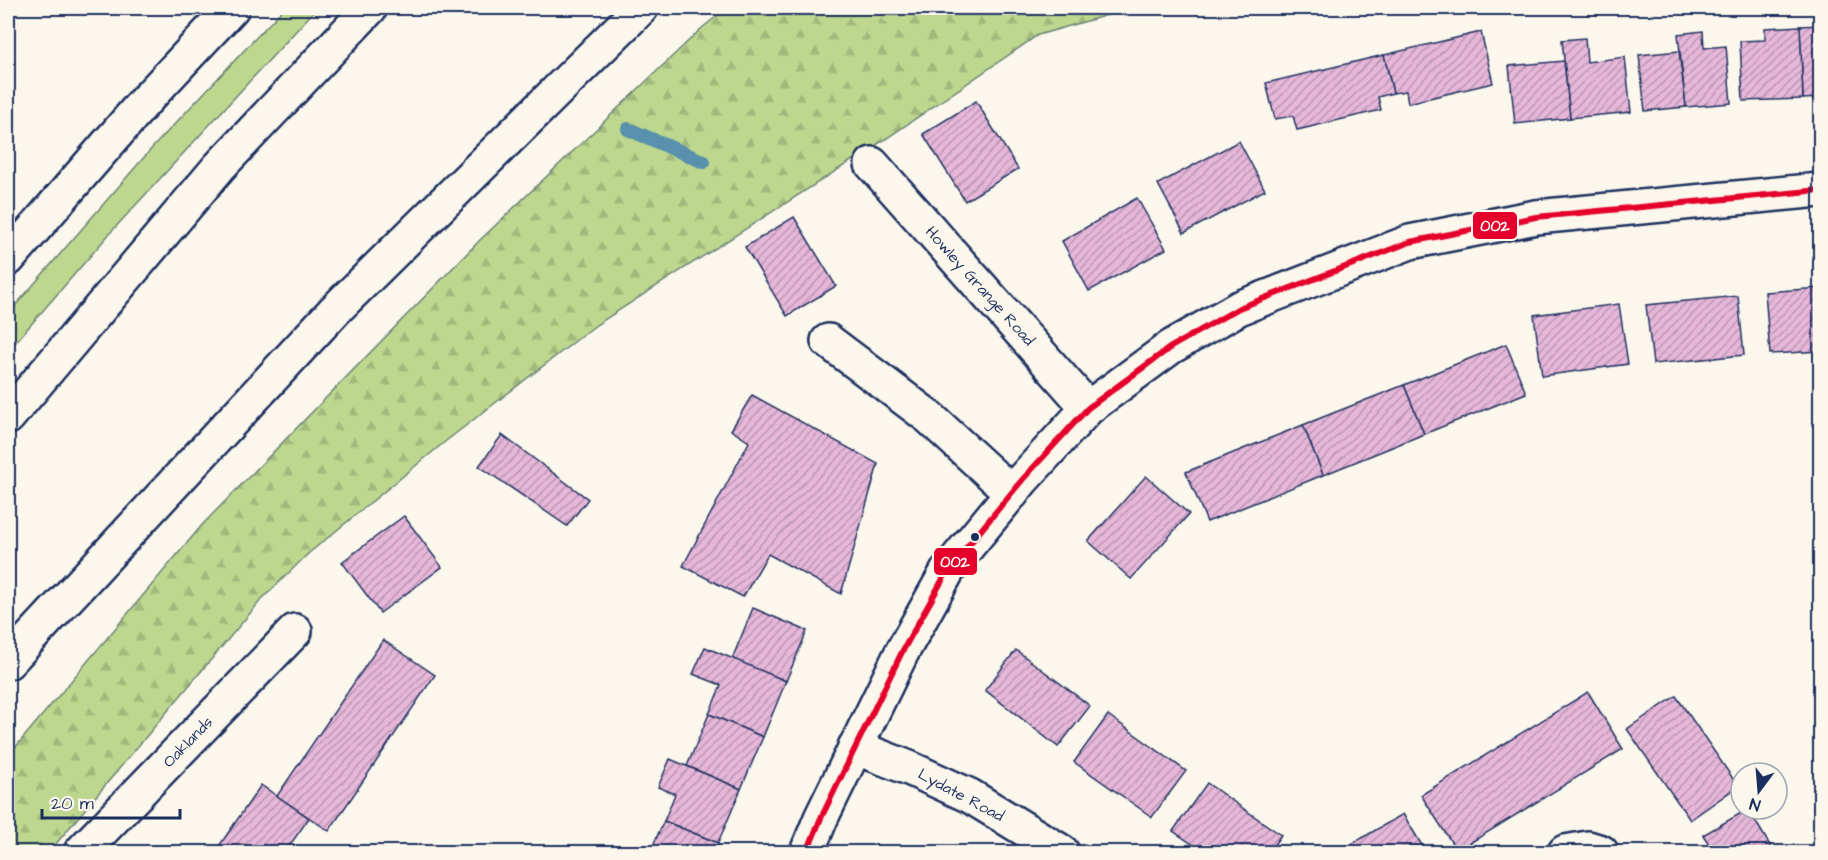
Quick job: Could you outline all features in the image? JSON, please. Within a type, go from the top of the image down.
[{"type":"main road","points":[[8,259],[144,102],[232,8]]},
{"type":"main road","points":[[8,417],[219,167],[370,8]]},
{"type":"main road","points":[[8,662],[335,310],[641,8]]},
{"type":"main road","name":"Howley Grange Road","points":[[872,164],[1088,408]]},
{"type":"main road","points":[[807,852],[821,818],[902,652],[948,570],[1012,493],[1088,408],[1171,347],[1239,308],[1410,242],[1536,217],[1821,190]]},
{"type":"main road","points":[[828,341],[929,417],[1012,493]]},
{"type":"main road","name":"Oaklands","points":[[81,852],[295,631]]},
{"type":"main road","name":"Lydate Road","points":[[855,747],[909,768],[969,796],[1062,852]]},
{"type":"main road","points":[[1565,852],[1588,848],[1601,852]]},
{"type":"green space","points":[[284,8],[317,8],[111,232],[8,351],[8,314],[153,147]]},
{"type":"green space","points":[[727,8],[1132,8],[1038,35],[887,138],[596,325],[446,441],[309,553],[262,599],[49,852],[8,852],[8,756],[203,524],[479,241],[702,28]]},
{"type":"building","points":[[1820,25],[1820,98],[1803,99],[1800,26]]},
{"type":"building","points":[[1800,26],[1803,99],[1743,101],[1740,41],[1765,40],[1765,28]]},
{"type":"building","points":[[1703,31],[1704,48],[1726,46],[1731,103],[1686,107],[1678,34]]},
{"type":"building","points":[[1481,32],[1493,83],[1408,103],[1406,91],[1393,93],[1384,55]]},
{"type":"building","points":[[1585,38],[1587,62],[1625,57],[1631,112],[1570,118],[1562,40]]},
{"type":"building","points":[[1679,51],[1686,107],[1645,111],[1639,55]]},
{"type":"building","points":[[1384,55],[1393,93],[1378,97],[1381,110],[1297,130],[1293,116],[1275,119],[1266,83]]},
{"type":"building","points":[[1564,61],[1570,118],[1515,124],[1509,66]]},
{"type":"building","points":[[976,101],[1018,169],[965,201],[923,134]]},
{"type":"building","points":[[1239,141],[1265,190],[1184,233],[1158,184]]},
{"type":"building","points":[[1137,198],[1166,249],[1089,291],[1062,241]]},
{"type":"building","points":[[794,217],[836,286],[787,316],[745,247]]},
{"type":"building","points":[[1820,288],[1820,351],[1770,354],[1765,292]]},
{"type":"building","points":[[1738,296],[1744,355],[1653,364],[1646,305]]},
{"type":"building","points":[[1619,304],[1628,364],[1542,376],[1534,315]]},
{"type":"building","points":[[1506,344],[1526,393],[1424,434],[1404,385]]},
{"type":"building","points":[[1404,385],[1424,434],[1323,475],[1303,425]]},
{"type":"building","points":[[752,395],[878,464],[841,594],[768,554],[743,597],[683,566],[749,442],[731,430]]},
{"type":"building","points":[[1303,425],[1323,475],[1207,522],[1186,472]]},
{"type":"building","points":[[502,435],[588,499],[567,526],[479,466]]},
{"type":"building","points":[[1146,476],[1189,514],[1131,579],[1088,541]]},
{"type":"building","points":[[404,516],[442,567],[380,613],[342,562]]},
{"type":"building","points":[[753,608],[807,631],[786,681],[732,659]]},
{"type":"building","points":[[383,640],[435,675],[329,831],[277,796]]},
{"type":"building","points":[[705,647],[786,681],[763,737],[709,714],[721,685],[693,674]]},
{"type":"building","points":[[1016,650],[1090,706],[1058,747],[985,690]]},
{"type":"building","points":[[1588,692],[1623,749],[1457,851],[1421,795]]},
{"type":"building","points":[[1676,696],[1729,773],[1729,792],[1690,820],[1627,729]]},
{"type":"building","points":[[709,714],[763,737],[741,789],[687,766]]},
{"type":"building","points":[[1108,715],[1186,771],[1152,817],[1074,762]]},
{"type":"building","points":[[670,759],[741,789],[718,843],[664,821],[675,794],[658,787]]},
{"type":"building","points":[[1207,783],[1281,835],[1269,852],[1204,852],[1173,831]]},
{"type":"building","points":[[261,785],[309,818],[285,852],[215,852]]},
{"type":"building","points":[[1403,814],[1426,852],[1338,852]]},
{"type":"building","points":[[1729,820],[1755,821],[1774,852],[1714,852],[1703,835]]},
{"type":"building","points":[[664,821],[718,843],[715,852],[650,852]]},
{"type":"waterway","points":[[628,129],[704,162]]},
{"type":"transit line","name":"002","points":[[807,852],[821,818],[902,652],[948,570],[1023,479],[1088,408],[1171,347],[1239,308],[1410,242],[1536,217],[1820,190]]}]
